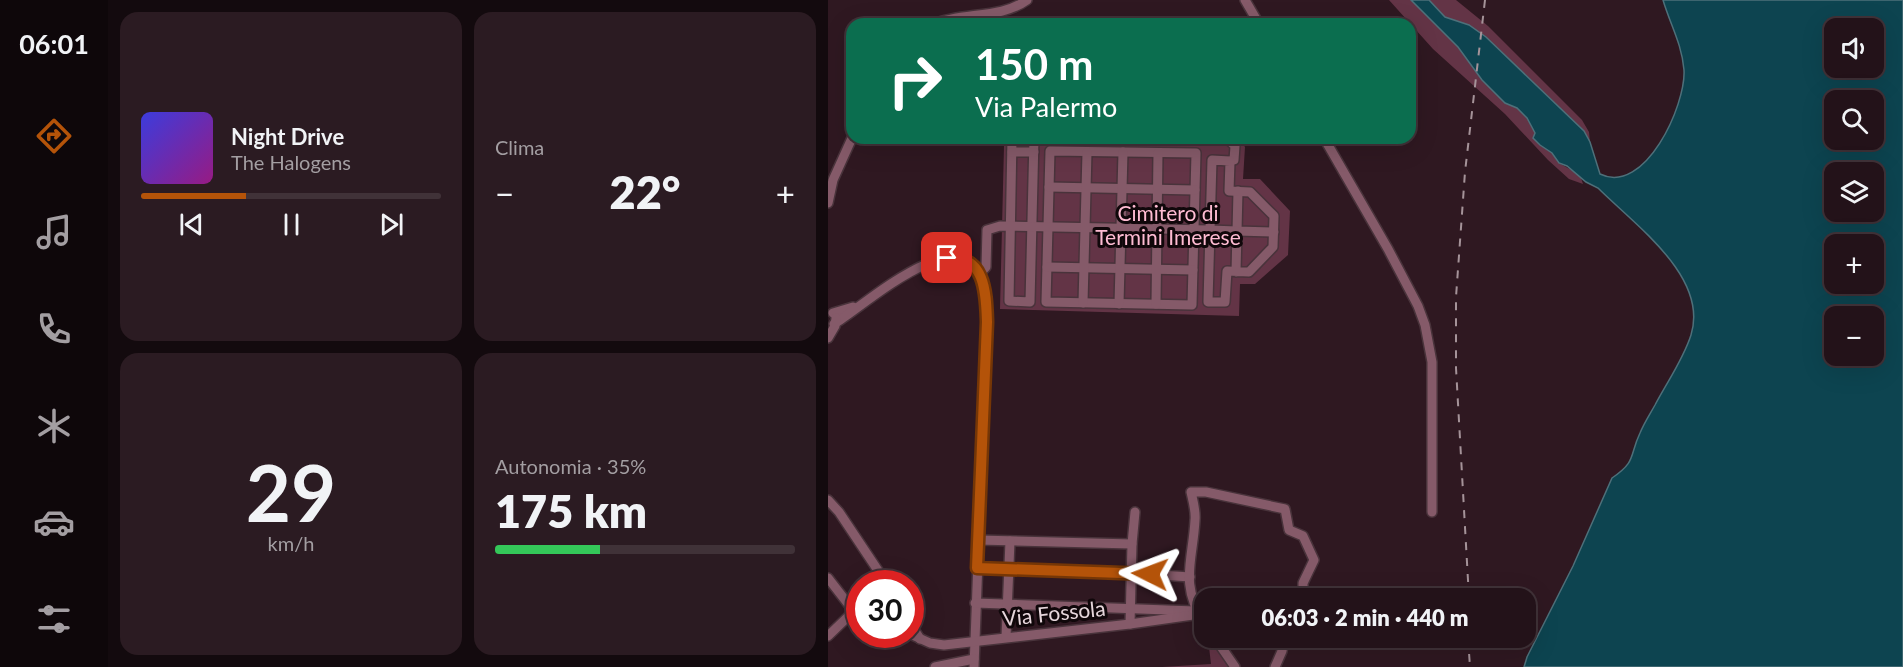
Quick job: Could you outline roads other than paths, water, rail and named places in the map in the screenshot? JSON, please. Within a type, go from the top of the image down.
[{"type":"street","points":[[963,18],[1007,9],[1027,0]]},
{"type":"street","points":[[1245,0],[1256,18]]},
{"type":"street","points":[[828,203],[833,180],[849,144]]},
{"type":"street","points":[[1012,144],[1009,301],[1030,302],[1034,144]]},
{"type":"street","points":[[1230,161],[1229,191],[1250,192],[1274,216],[1273,247],[1249,272],[1227,272],[1225,302],[1208,302],[1212,160],[1234,160],[1235,146],[1233,144]]},
{"type":"street","points":[[1327,144],[1388,249],[1418,306],[1425,325],[1432,362],[1432,512]]},
{"type":"street","points":[[1050,151],[1087,152],[1196,153],[1192,305],[1046,302],[1050,151]]},
{"type":"street","points":[[1012,152],[1034,152]]},
{"type":"street","points":[[1083,303],[1087,152]]},
{"type":"street","points":[[1119,304],[1123,152]]},
{"type":"street","points":[[1156,304],[1158,153]]},
{"type":"street","points":[[1049,187],[1195,190]]},
{"type":"street","points":[[1236,272],[1238,191]]},
{"type":"street","points":[[980,274],[986,267],[987,230],[1000,226],[1274,232]]},
{"type":"street","points":[[828,338],[831,317],[858,305],[920,267],[952,257],[963,259],[973,265],[980,274],[987,322],[974,640],[971,662]]},
{"type":"street","points":[[1047,267],[1193,270]]},
{"type":"street","points":[[1194,601],[1191,594],[1189,564],[1195,520],[1191,492],[1206,492],[1282,508],[1286,512],[1289,530],[1303,536],[1313,555],[1314,564],[1303,588]]},
{"type":"street","points":[[828,500],[839,512],[878,570]]},
{"type":"street","points":[[1130,624],[1132,544],[1136,512]]},
{"type":"street","points":[[978,540],[1132,544]]},
{"type":"street","points":[[1006,637],[1010,541]]},
{"type":"street","points":[[977,568],[1190,577]]},
{"type":"street","points":[[828,578],[846,601]]},
{"type":"street","points":[[975,603],[1130,608],[1194,615]]},
{"type":"street","name":"Via Fossola","points":[[924,640],[936,645],[1194,617]]},
{"type":"street","points":[[828,636],[846,620]]},
{"type":"street","points":[[961,642],[971,662]]},
{"type":"street","points":[[1222,648],[1235,667]]},
{"type":"street","points":[[1275,667],[1282,648]]},
{"type":"street","points":[[935,667],[971,662]]},
{"type":"water","points":[[1411,0],[1429,0],[1445,17],[1469,25],[1486,37],[1584,131],[1600,174],[1617,177],[1632,172],[1647,160],[1660,143],[1678,104],[1683,85],[1683,61],[1663,0],[1903,0],[1903,667],[1524,667],[1532,648],[1536,648],[1536,639],[1573,566],[1612,478],[1629,462],[1643,426],[1684,353],[1691,335],[1694,314],[1689,293],[1679,273],[1648,235],[1598,188],[1559,163],[1552,153],[1533,138],[1535,133],[1527,118],[1517,108],[1505,103],[1482,80],[1458,47]]},
{"type":"railway","points":[[1468,588],[1456,368],[1456,297],[1465,172],[1485,0]]},
{"type":"railway","points":[[1469,648],[1470,667]]},
{"type":"park label","name":"Cimitero di Termini Imerese","points":[[1168,226]]}]
